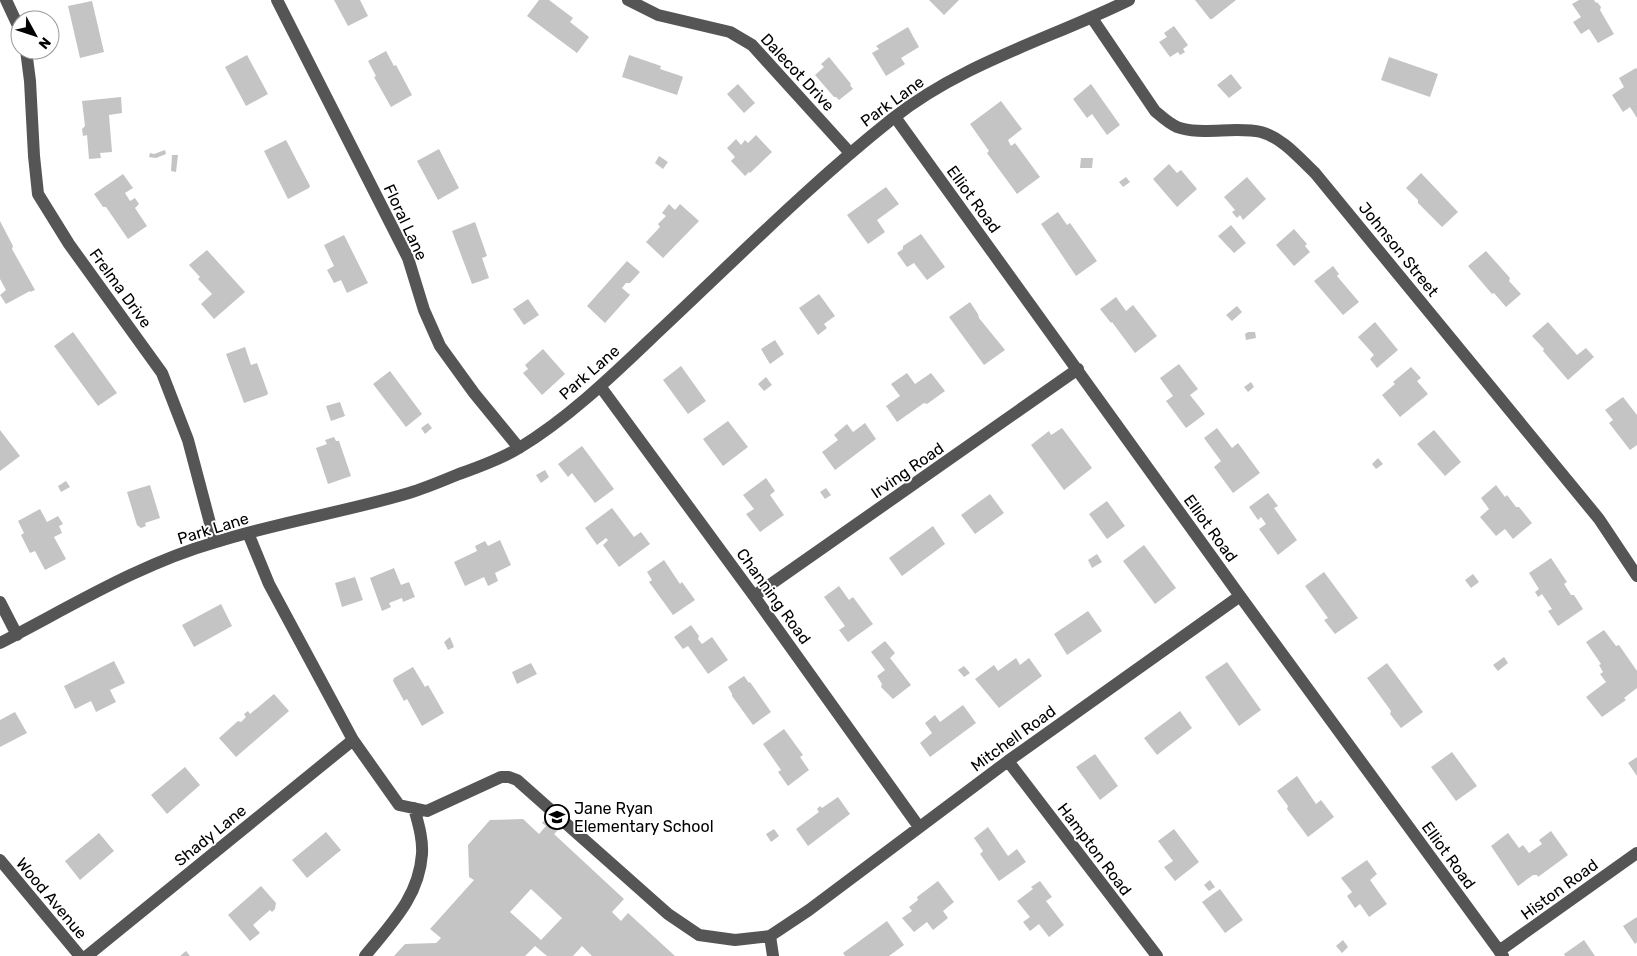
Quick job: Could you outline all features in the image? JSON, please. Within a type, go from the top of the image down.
[{"type":"street","name":"Floral Lane","points":[[277,0],[408,258],[424,310],[440,346],[474,393],[519,448]]},
{"type":"street","name":"Dalecot Drive","points":[[628,0],[658,15],[730,32],[752,45],[850,153]]},
{"type":"street","name":"Park Lane","points":[[0,643],[131,575],[192,550],[248,533],[412,492],[482,466],[519,448],[600,386],[850,153],[919,99],[952,79],[998,57],[1092,18],[1129,0]]},
{"type":"street","name":"Johnson Street","points":[[1092,18],[1155,111],[1167,121],[1176,127],[1188,130],[1245,130],[1261,132],[1276,138],[1288,147],[1315,173],[1599,519],[1637,576]]},
{"type":"street","name":"Frelma Drive","points":[[27,60],[38,194],[69,244],[162,373],[188,440],[215,542]]},
{"type":"street","name":"Elliot Road","points":[[895,117],[1501,954]]},
{"type":"street","name":"Irving Road","points":[[754,596],[1078,369]]},
{"type":"street","name":"Channing Road","points":[[600,386],[754,596],[919,828]]},
{"type":"street","points":[[248,533],[270,584],[353,740],[399,805],[426,811],[501,777],[517,780],[668,914],[698,935],[736,940],[770,936],[773,956]]},
{"type":"street","name":"Mitchell Road","points":[[770,936],[809,910],[1008,761],[1240,596]]},
{"type":"street","points":[[0,602],[17,635]]},
{"type":"street","name":"Shady Lane","points":[[87,956],[353,740]]},
{"type":"street","name":"Hampton Road","points":[[1008,761],[1157,956]]},
{"type":"street","points":[[365,956],[407,904],[413,892],[422,852],[420,832],[414,808]]},
{"type":"street","name":"Histon Road","points":[[1501,954],[1637,853]]},
{"type":"street","name":"Wood Avenue","points":[[0,860],[80,956]]},
{"type":"building","points":[[334,0],[360,0],[368,16],[348,26]]},
{"type":"building","points":[[539,0],[549,0],[573,18],[570,22],[589,37],[577,53],[527,16]]},
{"type":"building","points":[[929,0],[959,0],[944,15]]},
{"type":"building","points":[[1195,0],[1236,0],[1210,19]]},
{"type":"building","points":[[1579,0],[1594,0],[1597,2],[1614,34],[1598,43],[1589,29],[1581,34],[1573,22],[1581,17],[1572,4]]},
{"type":"building","points":[[92,1],[104,52],[80,58],[68,6]]},
{"type":"building","points":[[1174,26],[1188,45],[1183,49],[1185,52],[1180,55],[1178,52],[1170,57],[1159,42],[1167,37],[1164,33]]},
{"type":"building","points":[[908,27],[919,47],[901,58],[905,64],[886,76],[872,53],[879,49],[876,46]]},
{"type":"building","points":[[386,51],[412,95],[391,107],[374,77],[376,76],[368,61]]},
{"type":"building","points":[[247,55],[268,94],[246,106],[225,67]]},
{"type":"building","points":[[629,55],[661,66],[660,69],[683,77],[677,95],[622,77]]},
{"type":"building","points":[[829,57],[853,89],[839,100],[834,97],[815,75],[824,67],[821,64]]},
{"type":"building","points":[[1389,57],[1438,74],[1430,97],[1381,80]]},
{"type":"building","points":[[1636,68],[1637,118],[1630,107],[1623,112],[1612,95],[1624,87],[1619,78]]},
{"type":"building","points":[[1231,74],[1242,88],[1229,98],[1217,85]]},
{"type":"building","points":[[738,84],[755,103],[744,113],[727,94]]},
{"type":"building","points":[[1091,84],[1120,125],[1107,135],[1092,114],[1087,118],[1073,99]]},
{"type":"building","points":[[121,97],[122,113],[109,115],[112,152],[100,153],[101,158],[89,159],[87,135],[83,136],[82,129],[85,126],[82,101]]},
{"type":"building","points":[[1001,101],[1022,129],[1008,140],[1011,146],[1015,143],[1040,177],[1017,194],[987,153],[989,151],[970,124]]},
{"type":"building","points":[[756,135],[772,152],[745,176],[731,161],[735,157],[727,148],[736,139],[741,145],[745,140],[748,143]]},
{"type":"building","points":[[286,140],[310,186],[288,199],[264,151]]},
{"type":"building","points":[[439,149],[459,188],[438,200],[417,161]]},
{"type":"building","points":[[165,150],[166,154],[156,158],[149,157],[150,153],[154,154]]},
{"type":"building","points":[[172,155],[178,155],[176,172],[171,171]]},
{"type":"building","points":[[659,156],[668,162],[663,169],[655,163]]},
{"type":"building","points":[[1081,158],[1093,158],[1092,168],[1080,168]]},
{"type":"building","points":[[1169,164],[1177,173],[1181,170],[1197,189],[1177,207],[1153,179]]},
{"type":"building","points":[[1421,173],[1458,212],[1442,227],[1406,188]]},
{"type":"building","points":[[123,174],[133,188],[125,193],[130,201],[135,198],[139,204],[135,208],[147,226],[128,239],[106,207],[103,207],[94,194]]},
{"type":"building","points":[[1126,177],[1130,182],[1123,187],[1119,182]]},
{"type":"building","points":[[1247,177],[1266,199],[1243,220],[1240,215],[1237,218],[1232,212],[1235,210],[1224,197]]},
{"type":"building","points":[[886,187],[899,204],[877,220],[885,232],[868,244],[847,215]]},
{"type":"building","points":[[669,204],[675,210],[680,204],[699,221],[663,258],[646,242],[660,227],[658,224],[666,216],[662,213]]},
{"type":"building","points":[[1058,212],[1067,225],[1070,223],[1097,261],[1076,276],[1041,224]]},
{"type":"building","points":[[0,221],[13,246],[12,249],[35,290],[6,304],[0,295],[6,290],[0,279]]},
{"type":"building","points":[[475,222],[487,256],[482,258],[489,278],[472,284],[452,231]]},
{"type":"building","points":[[1231,225],[1246,243],[1234,253],[1218,236]]},
{"type":"building","points":[[1294,229],[1307,244],[1305,246],[1310,252],[1294,266],[1276,245]]},
{"type":"building","points":[[921,234],[945,267],[927,280],[914,263],[907,267],[897,253],[903,249],[903,246]]},
{"type":"building","points":[[344,235],[368,283],[347,293],[341,280],[334,283],[327,270],[334,266],[324,245]]},
{"type":"building","points":[[207,250],[245,292],[214,319],[201,304],[212,294],[198,279],[200,277],[189,265]]},
{"type":"building","points":[[1486,251],[1510,278],[1509,281],[1521,294],[1506,307],[1468,266]]},
{"type":"building","points":[[627,261],[640,272],[630,283],[626,283],[622,288],[630,295],[605,323],[587,306]]},
{"type":"building","points":[[1333,266],[1339,274],[1337,276],[1359,302],[1343,315],[1314,281]]},
{"type":"building","points":[[819,294],[835,316],[824,324],[827,328],[818,335],[799,308]]},
{"type":"building","points":[[1116,297],[1126,311],[1133,305],[1157,336],[1135,353],[1100,309]]},
{"type":"building","points":[[528,299],[539,315],[524,325],[513,309]]},
{"type":"building","points":[[970,302],[979,318],[1005,350],[984,365],[949,317]]},
{"type":"building","points":[[1237,306],[1242,312],[1232,321],[1226,315]]},
{"type":"building","points":[[1375,322],[1398,350],[1377,368],[1370,359],[1374,355],[1358,337]]},
{"type":"building","points":[[1548,322],[1577,355],[1586,348],[1594,357],[1568,380],[1532,336]]},
{"type":"building","points":[[73,332],[117,393],[98,406],[54,346]]},
{"type":"building","points":[[1255,332],[1256,338],[1246,340],[1245,334]]},
{"type":"building","points":[[775,340],[784,354],[770,364],[761,349]]},
{"type":"building","points":[[245,347],[251,365],[257,363],[268,393],[244,403],[226,354]]},
{"type":"building","points":[[543,349],[565,374],[542,395],[523,373],[528,369],[525,365]]},
{"type":"building","points":[[1179,364],[1198,389],[1190,395],[1205,414],[1186,428],[1166,401],[1173,396],[1160,378]]},
{"type":"building","points":[[681,366],[706,401],[688,414],[663,380]]},
{"type":"building","points":[[1411,367],[1421,378],[1417,381],[1428,394],[1400,417],[1382,395],[1395,384],[1393,382]]},
{"type":"building","points":[[390,371],[422,414],[406,427],[373,384]]},
{"type":"building","points":[[907,373],[915,384],[931,373],[945,391],[897,422],[886,406],[900,396],[891,384]]},
{"type":"building","points":[[766,377],[772,385],[764,391],[758,384]]},
{"type":"building","points":[[1251,382],[1254,387],[1248,392],[1244,387]]},
{"type":"building","points":[[1623,397],[1637,415],[1637,445],[1630,450],[1609,423],[1613,420],[1605,410]]},
{"type":"building","points":[[340,402],[345,416],[331,421],[326,406]]},
{"type":"building","points":[[728,421],[748,447],[723,466],[703,439]]},
{"type":"building","points":[[428,423],[432,428],[425,434],[421,428]]},
{"type":"building","points":[[865,423],[876,439],[835,470],[822,452],[838,440],[834,435],[847,424],[853,432]]},
{"type":"building","points":[[1062,428],[1092,468],[1064,490],[1031,445],[1049,431],[1051,435]]},
{"type":"building","points":[[1217,428],[1232,448],[1238,443],[1260,473],[1233,493],[1214,467],[1221,461],[1204,438]]},
{"type":"building","points":[[0,430],[20,456],[0,471]]},
{"type":"building","points":[[1434,430],[1461,462],[1445,476],[1417,444]]},
{"type":"building","points":[[334,437],[336,441],[339,441],[351,476],[328,484],[316,448],[327,444],[325,440]]},
{"type":"building","points":[[582,446],[614,489],[595,503],[572,473],[568,477],[558,464]]},
{"type":"building","points":[[1378,458],[1383,464],[1376,469],[1372,464]]},
{"type":"building","points":[[545,470],[549,477],[541,483],[536,475]]},
{"type":"building","points":[[766,478],[775,491],[770,495],[784,515],[760,532],[746,514],[754,509],[743,495]]},
{"type":"building","points":[[66,481],[70,487],[61,492],[58,486]]},
{"type":"building","points":[[150,485],[160,518],[145,523],[146,526],[141,528],[137,525],[127,492]]},
{"type":"building","points":[[1496,485],[1505,497],[1507,495],[1532,523],[1513,539],[1505,529],[1496,536],[1480,517],[1489,509],[1481,498]]},
{"type":"building","points":[[826,488],[831,495],[825,499],[820,492]]},
{"type":"building","points":[[1268,493],[1278,506],[1274,508],[1297,540],[1278,555],[1259,529],[1266,524],[1261,517],[1258,520],[1249,507]]},
{"type":"building","points":[[990,494],[1004,513],[975,534],[961,515]]},
{"type":"building","points":[[1107,501],[1125,526],[1107,539],[1089,514]]},
{"type":"building","points":[[612,508],[634,537],[641,532],[650,544],[619,567],[603,545],[608,540],[606,538],[597,545],[585,528]]},
{"type":"building","points":[[40,509],[47,522],[58,516],[63,524],[59,526],[62,533],[54,537],[66,559],[45,570],[35,551],[30,553],[21,535],[24,533],[18,521]]},
{"type":"building","points":[[933,526],[945,544],[902,576],[889,558]]},
{"type":"building","points":[[500,540],[511,565],[495,573],[498,581],[488,586],[484,577],[465,586],[454,562],[477,551],[475,546],[485,541],[488,546]]},
{"type":"building","points":[[1144,545],[1176,588],[1155,604],[1123,561]]},
{"type":"building","points":[[1097,554],[1102,562],[1092,568],[1088,560]]},
{"type":"building","points":[[1551,558],[1567,582],[1564,584],[1583,609],[1558,626],[1548,611],[1552,609],[1542,594],[1538,597],[1535,592],[1539,589],[1529,573]]},
{"type":"building","points":[[664,560],[680,584],[682,582],[695,600],[673,615],[649,582],[652,580],[647,572]]},
{"type":"building","points":[[394,568],[401,585],[409,582],[415,597],[403,602],[402,598],[389,603],[391,607],[382,611],[370,578]]},
{"type":"building","points":[[1324,572],[1358,618],[1335,634],[1324,620],[1328,618],[1305,586]]},
{"type":"building","points":[[1473,574],[1479,582],[1471,588],[1465,580]]},
{"type":"building","points":[[355,577],[363,600],[342,607],[335,583]]},
{"type":"building","points":[[839,586],[849,600],[853,597],[873,624],[848,642],[839,630],[845,626],[824,597]]},
{"type":"building","points":[[221,604],[232,626],[194,647],[182,625]]},
{"type":"building","points":[[1088,611],[1102,631],[1067,655],[1054,634]]},
{"type":"building","points":[[691,625],[702,644],[712,637],[728,660],[708,674],[688,646],[683,649],[674,637]]},
{"type":"building","points":[[1604,630],[1616,646],[1619,645],[1637,671],[1637,688],[1624,698],[1626,700],[1602,717],[1586,697],[1606,682],[1600,674],[1603,672],[1599,665],[1601,664],[1586,642]]},
{"type":"building","points":[[450,637],[454,647],[448,650],[444,642]]},
{"type":"building","points":[[885,641],[895,653],[890,658],[911,685],[893,699],[881,687],[882,684],[877,676],[885,670],[871,652]]},
{"type":"building","points":[[1504,657],[1508,663],[1498,671],[1493,665]]},
{"type":"building","points":[[1016,658],[1020,665],[1029,658],[1042,676],[999,708],[975,679],[994,665],[998,671]]},
{"type":"building","points":[[114,661],[125,683],[110,690],[116,702],[96,712],[91,701],[75,709],[64,686]]},
{"type":"building","points":[[1227,662],[1261,710],[1239,726],[1205,677]]},
{"type":"building","points":[[531,663],[537,674],[517,684],[512,672]]},
{"type":"building","points":[[1387,663],[1423,712],[1401,728],[1367,678]]},
{"type":"building","points":[[964,666],[970,673],[964,677],[958,670]]},
{"type":"building","points":[[413,667],[425,687],[428,685],[444,713],[422,726],[407,699],[404,701],[393,681],[394,678]]},
{"type":"building","points":[[744,676],[771,712],[753,725],[732,696],[728,687]]},
{"type":"building","points":[[274,694],[289,711],[236,757],[219,738],[238,721],[241,722],[246,717],[244,714],[248,711],[250,714]]},
{"type":"building","points":[[963,705],[976,723],[930,757],[920,743],[932,733],[925,723],[935,715],[940,722]]},
{"type":"building","points":[[1180,711],[1192,728],[1157,755],[1144,738]]},
{"type":"building","points":[[15,712],[27,733],[0,747],[0,720]]},
{"type":"building","points":[[784,729],[803,755],[800,757],[809,770],[788,786],[778,772],[781,770],[763,744]]},
{"type":"building","points":[[1452,752],[1477,786],[1456,801],[1431,767]]},
{"type":"building","points":[[1095,754],[1118,786],[1100,800],[1076,767]]},
{"type":"building","points":[[1637,757],[1637,776],[1628,763]]},
{"type":"building","points":[[185,767],[200,785],[167,814],[151,795]]},
{"type":"building","points":[[1297,776],[1316,804],[1321,800],[1334,817],[1308,837],[1287,809],[1288,806],[1277,791]]},
{"type":"building","points":[[838,797],[850,814],[808,846],[796,829],[819,812],[817,809],[820,806],[822,808]]},
{"type":"building","points":[[547,818],[559,829],[554,834],[624,899],[612,912],[621,921],[628,913],[675,956],[592,956],[582,946],[573,956],[547,956],[535,946],[525,956],[394,956],[405,944],[436,943],[441,938],[430,929],[474,880],[469,877],[468,845],[490,820],[523,819],[539,834],[546,826],[542,823]],"holes":[[[531,889],[562,918],[541,940],[510,912]]]},
{"type":"building","points":[[988,827],[1008,856],[1017,849],[1026,862],[999,881],[980,854],[983,851],[974,838]]},
{"type":"building","points":[[774,829],[779,836],[771,842],[766,834]]},
{"type":"building","points":[[1174,829],[1199,862],[1175,881],[1164,867],[1173,861],[1158,841]]},
{"type":"building","points":[[1551,831],[1568,855],[1538,877],[1533,875],[1518,886],[1491,846],[1508,833],[1519,848],[1523,845],[1529,853],[1542,844],[1539,840]]},
{"type":"building","points":[[326,832],[341,850],[307,878],[292,860]]},
{"type":"building","points":[[99,833],[114,851],[80,880],[65,861]]},
{"type":"building","points":[[1367,860],[1377,874],[1370,880],[1387,904],[1369,917],[1360,904],[1355,908],[1347,896],[1352,892],[1341,878]]},
{"type":"building","points":[[1210,880],[1215,887],[1209,891],[1204,885]]},
{"type":"building","points":[[938,881],[954,902],[943,911],[948,918],[933,930],[927,922],[914,932],[902,918],[912,911],[909,907],[918,900],[917,897]]},
{"type":"building","points":[[1040,881],[1052,897],[1046,901],[1064,925],[1049,937],[1039,924],[1030,931],[1023,922],[1030,917],[1017,901]]},
{"type":"building","points":[[261,886],[276,903],[275,909],[272,912],[270,910],[253,925],[260,933],[250,941],[228,915]]},
{"type":"building","points":[[1220,889],[1243,920],[1225,933],[1202,902]]},
{"type":"building","points":[[1637,917],[1637,942],[1635,944],[1623,926]]},
{"type":"building","points":[[887,921],[904,945],[889,956],[845,956],[843,953]]},
{"type":"building","points":[[1343,940],[1348,947],[1342,953],[1336,946]]},
{"type":"building","points":[[1584,940],[1595,956],[1565,956],[1564,954]]},
{"type":"building","points":[[186,951],[190,956],[180,956]]},
{"type":"place","name":"Jane Ryan Elementary School","points":[[557,817]]}]
